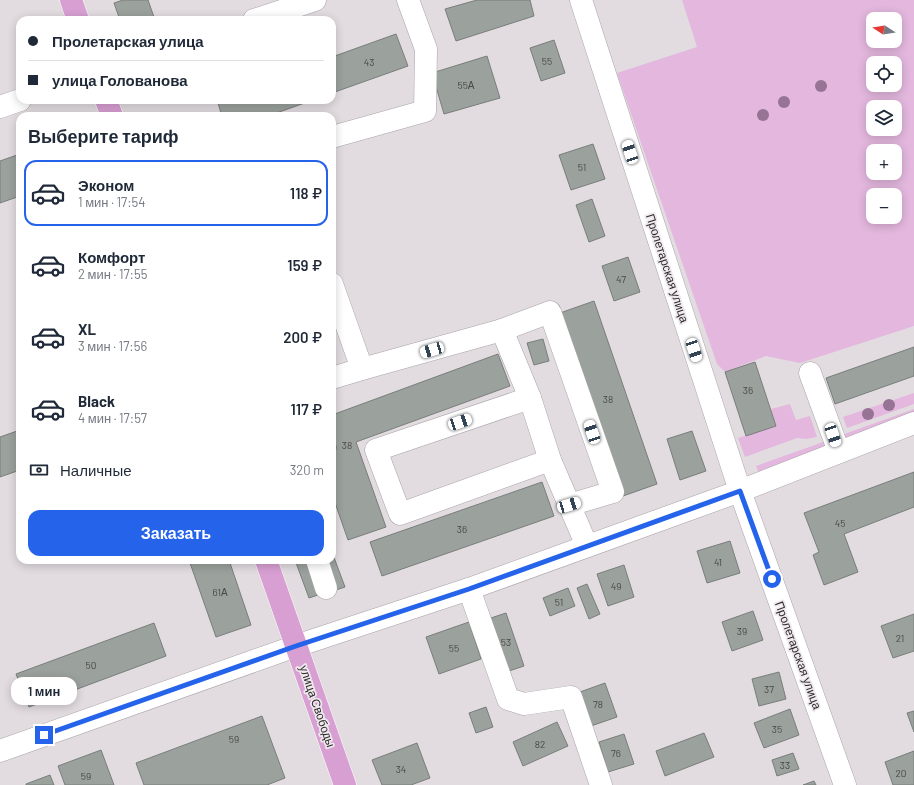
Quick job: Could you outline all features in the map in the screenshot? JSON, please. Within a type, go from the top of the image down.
[{"type":"main road","points":[[71,0],[77,16]]},
{"type":"main road","name":"улица Свободы","points":[[267,564],[346,785]]},
{"type":"street","points":[[260,16],[275,6],[315,0]]},
{"type":"street","points":[[336,136],[425,111],[426,49],[408,0]]},
{"type":"street","name":"Пролетарская улица","points":[[581,0],[740,491],[845,785]]},
{"type":"street","points":[[0,107],[16,101]]},
{"type":"street","points":[[336,295],[362,369]]},
{"type":"street","points":[[336,377],[502,330],[550,312],[613,492],[569,505]]},
{"type":"street","points":[[502,330],[530,398],[550,460],[587,546]]},
{"type":"street","points":[[810,373],[839,452]]},
{"type":"street","points":[[530,398],[376,450],[400,514],[550,460]]},
{"type":"street","points":[[0,751],[296,646],[469,589],[740,491],[914,423]]},
{"type":"street","points":[[318,564],[326,588]]},
{"type":"street","points":[[469,589],[508,699],[524,704],[571,698],[601,785]]},
{"type":"shaded area","points":[[682,0],[914,0],[914,326],[800,363],[766,356],[725,372],[717,364],[617,73],[697,47]]},
{"type":"shaded area","points":[[914,393],[914,404],[847,428],[843,417]]},
{"type":"shaded area","points":[[790,404],[796,420],[810,416],[817,437],[806,439],[797,438],[745,457],[738,438],[776,426],[771,409]]},
{"type":"shaded area","points":[[914,409],[914,420],[839,448],[836,437]]},
{"type":"shaded area","points":[[826,441],[830,451],[760,475],[756,466]]},
{"type":"building","points":[[123,0],[148,0],[154,16],[119,16],[114,3]]},
{"type":"building","points":[[477,0],[530,0],[534,16],[456,41],[445,9]]},
{"type":"building","points":[[396,34],[408,66],[336,92],[336,56]]},
{"type":"building","points":[[554,40],[565,73],[541,81],[530,48]]},
{"type":"building","points":[[487,56],[500,98],[444,114],[432,73]]},
{"type":"building","points":[[218,104],[302,104],[279,112],[221,112]]},
{"type":"building","points":[[593,144],[605,179],[571,190],[559,155]]},
{"type":"building","points":[[16,155],[16,197],[0,203],[0,161]]},
{"type":"building","points":[[592,199],[605,236],[589,242],[576,205]]},
{"type":"building","points":[[628,257],[640,292],[614,301],[602,266]]},
{"type":"building","points":[[594,301],[657,484],[623,496],[560,313]]},
{"type":"building","points":[[543,339],[549,361],[534,365],[527,343]]},
{"type":"building","points":[[914,347],[914,376],[835,404],[826,378]]},
{"type":"building","points":[[498,354],[510,386],[356,442],[386,527],[348,540],[336,506],[336,414]]},
{"type":"building","points":[[755,362],[776,426],[746,436],[725,372]]},
{"type":"building","points":[[16,431],[16,471],[0,477],[0,437]]},
{"type":"building","points":[[692,431],[706,471],[680,480],[667,439]]},
{"type":"building","points":[[914,472],[914,507],[844,534],[858,572],[824,585],[813,555],[819,552],[804,513]]},
{"type":"building","points":[[542,482],[554,516],[382,576],[370,542]]},
{"type":"building","points":[[730,541],[740,573],[707,583],[697,551]]},
{"type":"building","points":[[336,563],[345,587],[333,591],[323,564],[336,564]]},
{"type":"building","points":[[190,564],[230,564],[251,625],[216,637]]},
{"type":"building","points":[[296,564],[313,564],[324,593],[309,598]]},
{"type":"building","points":[[624,565],[634,597],[608,606],[597,574]]},
{"type":"building","points":[[587,584],[600,614],[589,619],[577,588]]},
{"type":"building","points":[[568,588],[575,606],[550,616],[543,598]]},
{"type":"building","points":[[753,611],[763,640],[732,651],[722,622]]},
{"type":"building","points":[[506,613],[524,666],[506,672],[488,619]]},
{"type":"building","points":[[914,614],[914,651],[893,658],[881,626]]},
{"type":"building","points":[[469,622],[481,659],[439,674],[426,637]]},
{"type":"building","points":[[154,623],[166,656],[29,707],[16,674]]},
{"type":"building","points":[[779,672],[786,699],[759,706],[752,679]]},
{"type":"building","points":[[605,683],[617,717],[591,726],[580,692]]},
{"type":"building","points":[[486,707],[493,727],[476,733],[469,713]]},
{"type":"building","points":[[790,709],[799,735],[764,748],[754,723]]},
{"type":"building","points":[[914,711],[914,732],[907,713]]},
{"type":"building","points":[[262,716],[285,778],[267,785],[144,785],[136,763]]},
{"type":"building","points":[[557,722],[568,746],[523,766],[513,742]]},
{"type":"building","points":[[704,733],[714,757],[665,776],[656,751]]},
{"type":"building","points":[[624,734],[634,764],[608,772],[599,742]]},
{"type":"building","points":[[417,743],[430,778],[411,785],[382,785],[372,760]]},
{"type":"building","points":[[101,750],[114,785],[65,785],[58,766]]},
{"type":"building","points":[[914,751],[914,785],[893,785],[885,762]]},
{"type":"building","points":[[793,753],[799,769],[777,776],[772,760]]},
{"type":"building","points":[[50,775],[54,785],[26,785],[26,784]]},
{"type":"building","points":[[814,781],[816,785],[803,785]]},
{"type":"route","points":[[44,735],[296,646],[469,589],[740,491],[772,579]]}]
